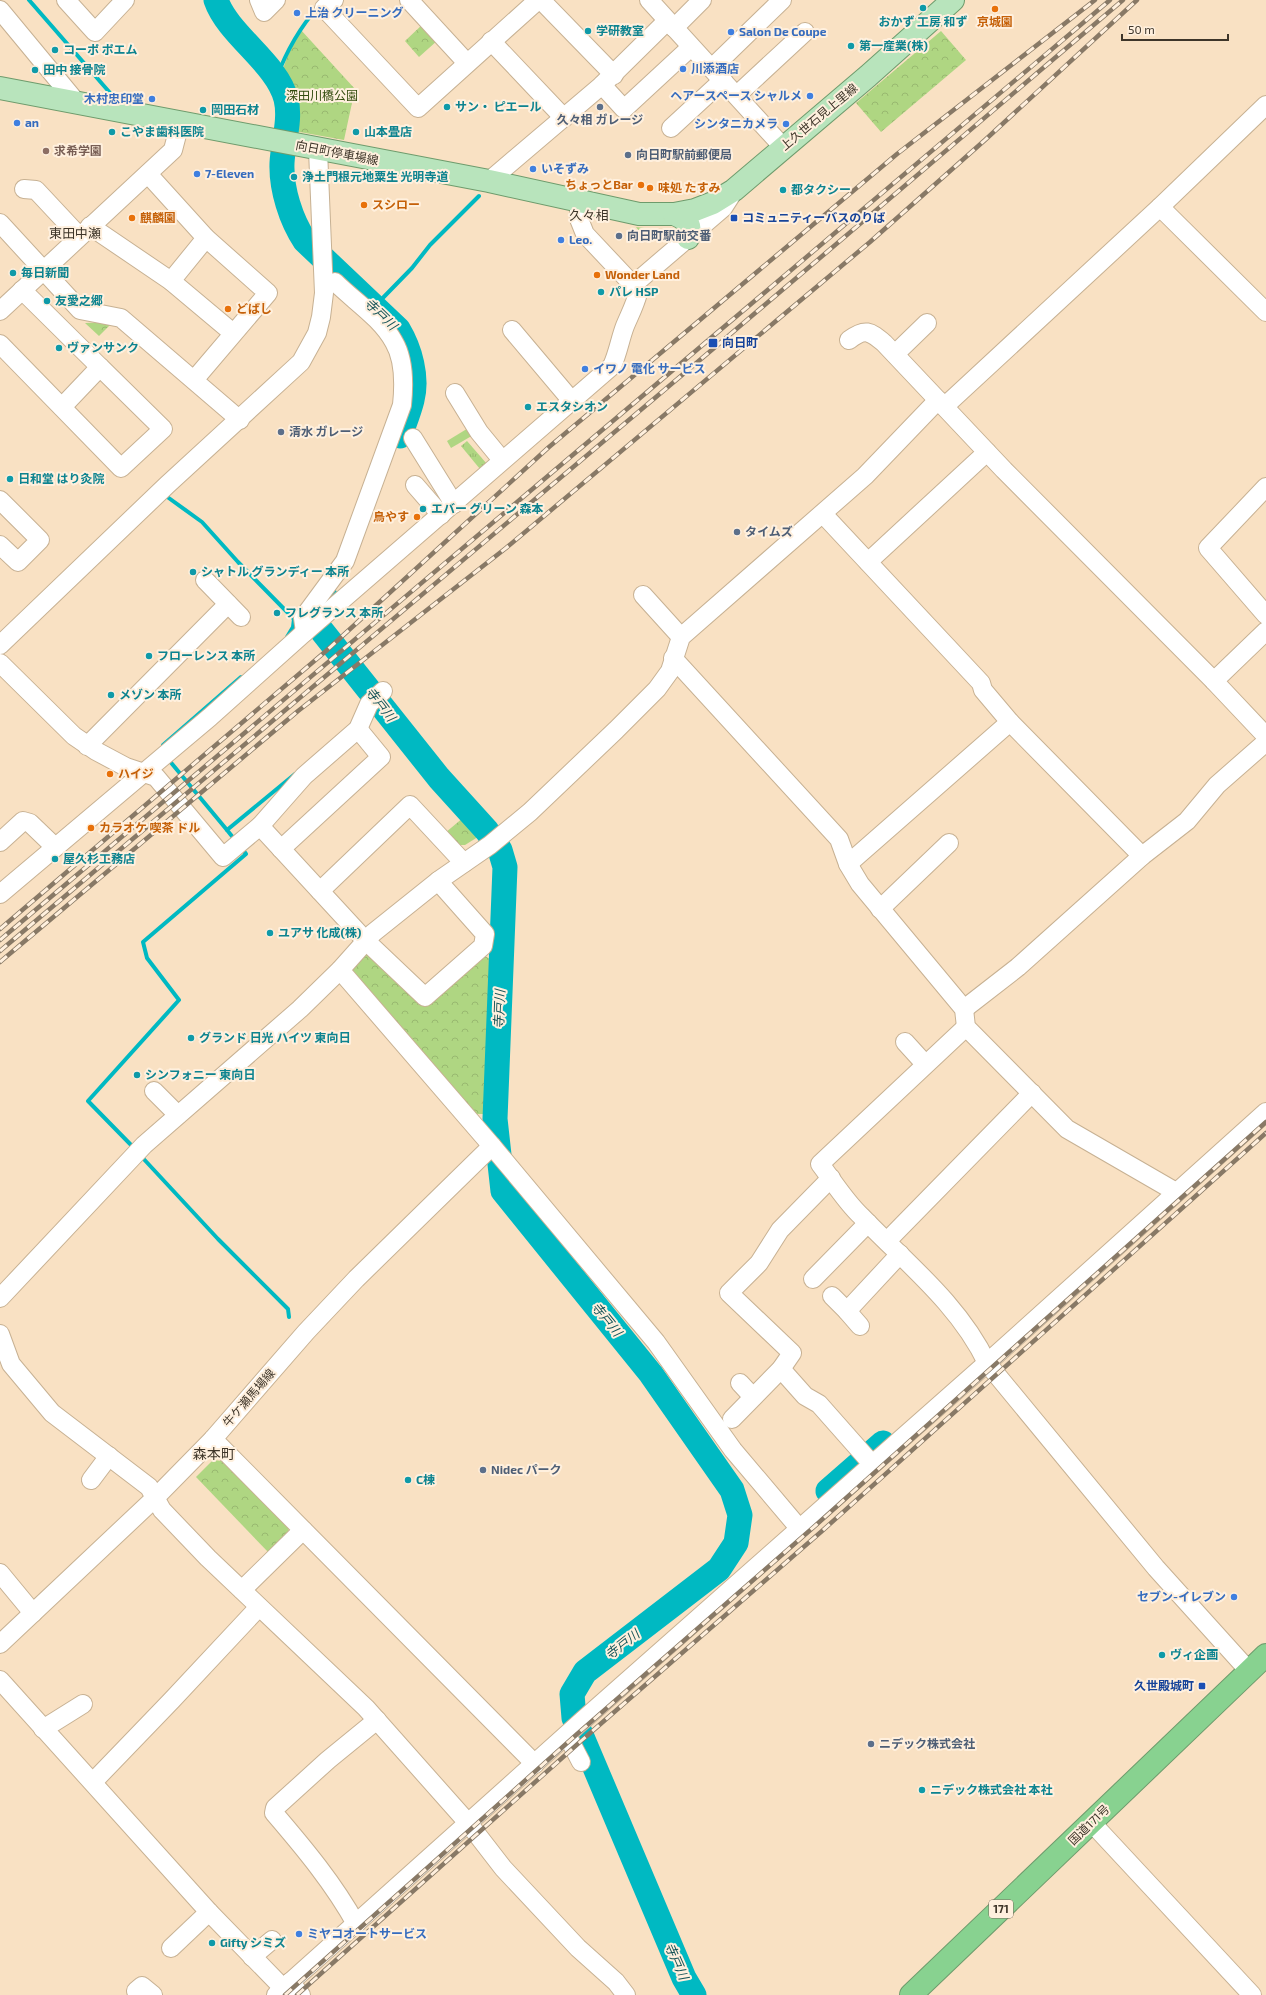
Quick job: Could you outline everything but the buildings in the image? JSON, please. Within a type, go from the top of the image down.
[{"type":"highway","name":"国道171号","points":[[911,1995],[1266,1655]]},
{"type":"main road","name":"上久世石見上里線","points":[[674,214],[695,210],[714,203],[734,190],[868,76],[953,0]]},
{"type":"main road","name":"向日町停車場線","points":[[0,88],[490,182],[639,214],[674,214]]},
{"type":"main road","points":[[674,214],[682,217],[689,223],[690,231],[688,238]]},
{"type":"street","points":[[66,0],[95,32],[125,0]]},
{"type":"street","points":[[259,0],[264,12],[276,0]]},
{"type":"street","points":[[334,0],[324,8],[418,108],[538,0]]},
{"type":"street","points":[[409,0],[468,63]]},
{"type":"street","points":[[542,0],[608,80],[624,109],[691,47]]},
{"type":"street","points":[[649,0],[783,147]]},
{"type":"street","points":[[490,182],[671,25],[702,0]]},
{"type":"street","points":[[671,128],[782,0]]},
{"type":"street","points":[[0,10],[77,103]]},
{"type":"street","points":[[737,95],[805,32]]},
{"type":"street","points":[[492,41],[564,118]]},
{"type":"street","points":[[0,1298],[139,1150],[300,1009],[340,970],[366,941],[438,881],[495,840],[530,812],[657,689],[670,671],[681,637],[865,476],[941,403],[1160,207],[1265,108]]},
{"type":"street","points":[[0,311],[84,231],[173,150],[180,123]]},
{"type":"street","points":[[0,645],[167,485],[293,371],[313,342],[321,318],[324,293],[318,150]]},
{"type":"street","points":[[148,174],[206,238],[268,293],[194,380]]},
{"type":"street","points":[[24,189],[36,190],[84,231],[171,281],[233,334]]},
{"type":"street","points":[[633,285],[723,208],[734,190]]},
{"type":"street","points":[[0,894],[142,774],[454,504],[571,400],[612,366],[625,326],[636,304],[638,293],[633,285],[584,234],[579,219],[579,201]]},
{"type":"street","points":[[1160,207],[1266,312]]},
{"type":"street","points":[[0,223],[80,310],[121,318],[240,420]]},
{"type":"street","points":[[171,281],[206,238]]},
{"type":"street","points":[[315,624],[303,618],[345,561],[396,425],[402,405],[404,385],[403,373],[395,342],[382,325],[335,282]]},
{"type":"street","points":[[0,344],[121,468],[163,429],[22,290]]},
{"type":"street","points":[[895,354],[927,323]]},
{"type":"street","points":[[512,330],[571,400]]},
{"type":"street","points":[[849,340],[864,332],[872,333],[895,354],[987,452],[1266,736]]},
{"type":"street","points":[[62,407],[100,367]]},
{"type":"street","points":[[455,393],[479,432],[502,460]]},
{"type":"street","points":[[413,438],[454,504]]},
{"type":"street","points":[[868,562],[987,452]]},
{"type":"street","points":[[416,485],[441,515]]},
{"type":"street","points":[[1266,487],[1208,548],[1266,615]]},
{"type":"street","points":[[0,500],[40,540],[18,562],[0,545]]},
{"type":"street","points":[[823,514],[981,683],[983,690],[1010,722],[1142,856]]},
{"type":"street","points":[[205,580],[241,617]]},
{"type":"street","points":[[643,595],[681,637]]},
{"type":"street","points":[[87,746],[228,604]]},
{"type":"street","points":[[1214,682],[1266,631]]},
{"type":"street","points":[[673,658],[839,840],[848,864],[860,884],[965,1018],[1032,1093],[1067,1128],[1176,1192]]},
{"type":"street","points":[[0,663],[59,724],[87,746],[142,774],[156,777],[223,857],[260,826],[304,776],[358,729],[377,697]]},
{"type":"street","points":[[848,864],[1010,722]]},
{"type":"street","points":[[281,849],[381,757],[358,729]]},
{"type":"street","points":[[1249,1671],[1156,1568],[987,1363],[979,1346],[935,1289],[860,1216],[820,1164],[925,1064],[965,1018],[1018,967],[1142,856],[1187,821],[1217,785],[1266,742]]},
{"type":"street","points":[[320,890],[410,805],[464,863]]},
{"type":"street","points":[[0,842],[23,821],[30,823],[55,847]]},
{"type":"street","points":[[260,826],[366,941],[425,997],[484,946],[485,934],[438,881]]},
{"type":"street","points":[[880,909],[949,843]]},
{"type":"street","points":[[340,970],[492,1146],[656,1342],[733,1450],[800,1528]]},
{"type":"street","points":[[905,1042],[925,1064]]},
{"type":"street","points":[[154,1091],[178,1116]]},
{"type":"street","points":[[887,1241],[1032,1093]]},
{"type":"street","points":[[0,1680],[210,1912],[252,1957],[288,1990],[356,1924],[574,1728],[987,1363],[1266,1112]]},
{"type":"street","name":"牛ケ瀬馬場線","points":[[0,1644],[155,1498],[213,1439],[306,1332],[356,1279],[492,1146]]},
{"type":"street","points":[[732,1419],[781,1368],[792,1353],[729,1293],[759,1263],[780,1230],[831,1178]]},
{"type":"street","points":[[813,1279],[868,1223]]},
{"type":"street","points":[[847,1311],[900,1254]]},
{"type":"street","points":[[832,1296],[860,1326]]},
{"type":"street","points":[[0,1334],[11,1364],[52,1413],[149,1486],[162,1510],[208,1558],[366,1708],[469,1824],[504,1868],[545,1914],[578,1948],[616,1982],[626,1995]]},
{"type":"street","points":[[781,1368],[804,1396],[819,1404],[872,1464]]},
{"type":"street","points":[[740,1383],[753,1396]]},
{"type":"street","points":[[213,1439],[535,1764]]},
{"type":"street","points":[[91,1480],[109,1456]]},
{"type":"street","points":[[242,1590],[303,1530]]},
{"type":"street","points":[[0,1573],[33,1613]]},
{"type":"street","points":[[93,1782],[260,1607]]},
{"type":"street","points":[[43,1729],[83,1704]]},
{"type":"street","points":[[356,1924],[345,1904],[305,1849],[274,1813],[275,1808],[328,1760],[377,1720]]},
{"type":"street","points":[[574,1728],[581,1762]]},
{"type":"street","points":[[1091,1822],[1252,1995]]},
{"type":"street","points":[[171,1948],[210,1912]]},
{"type":"street","points":[[252,1957],[272,1940]]},
{"type":"street","points":[[136,1991],[142,1986],[153,1995]]},
{"type":"green space","points":[[424,23],[438,40],[419,57],[405,41]]},
{"type":"green space","name":"深田川橋公園","points":[[301,30],[355,89],[344,140],[294,131],[294,110],[283,69],[289,51]]},
{"type":"green space","points":[[941,31],[966,60],[881,132],[856,103]]},
{"type":"green space","points":[[636,227],[660,230],[677,228],[680,231],[679,235],[676,237],[654,237],[644,234]]},
{"type":"green space","points":[[113,322],[99,336],[85,323]]},
{"type":"green space","points":[[470,427],[475,434],[451,448],[447,441]]},
{"type":"green space","points":[[467,441],[487,464],[480,469],[461,446]]},
{"type":"green space","points":[[464,817],[481,835],[465,845],[455,845],[445,833]]},
{"type":"green space","points":[[364,954],[373,954],[425,1007],[483,955],[492,960],[488,1114],[476,1114],[352,975],[353,965]]},
{"type":"green space","points":[[213,1460],[222,1461],[289,1526],[288,1535],[269,1553],[196,1477]]},
{"type":"waterway","points":[[29,0],[111,94],[121,102]]},
{"type":"waterway","name":"寺戸川","points":[[216,0],[222,13],[231,25],[273,73],[281,86],[286,99],[288,115],[282,173],[285,194],[295,224],[305,241],[398,329],[406,345],[412,363],[414,391],[400,436]]},
{"type":"waterway","points":[[276,79],[284,59],[294,41],[305,23],[319,6]]},
{"type":"waterway","points":[[374,307],[412,268],[430,245],[479,196]]},
{"type":"waterway","points":[[166,496],[202,522],[238,562],[294,619],[293,627],[287,637]]},
{"type":"waterway","name":"寺戸川","points":[[326,598],[317,618],[318,626],[439,778],[487,831],[500,850],[505,867],[495,1119],[503,1191],[651,1374],[732,1490],[740,1515],[736,1543],[719,1569],[585,1672],[572,1694],[574,1718],[684,1978],[694,1995]]},
{"type":"waterway","points":[[164,747],[163,745],[241,677]]},
{"type":"waterway","points":[[371,714],[383,707]]},
{"type":"waterway","points":[[168,759],[227,830]]},
{"type":"waterway","points":[[235,840],[227,830],[295,774]]},
{"type":"waterway","points":[[134,1148],[88,1101],[179,1000],[147,958],[143,942],[246,854],[241,847]]},
{"type":"waterway","points":[[140,1155],[218,1239],[288,1309],[289,1317]]},
{"type":"waterway","points":[[828,1491],[883,1443]]},
{"type":"railway","points":[[0,929],[326,651],[549,447],[897,154],[1095,0]]},
{"type":"railway","points":[[0,940],[1110,0]]},
{"type":"railway","points":[[0,951],[720,343],[1123,0]]},
{"type":"railway","points":[[0,962],[298,711],[506,548],[870,242],[985,140],[1137,0]]},
{"type":"railway","points":[[285,1995],[576,1735],[816,1525],[1266,1122]]},
{"type":"railway","points":[[297,1995],[581,1741],[822,1531],[1266,1133]]},
{"type":"place","name":"おかず 工房 和ず","points":[[923,8]]},
{"type":"place","name":"京城園","points":[[995,9]]},
{"type":"place","name":"上治 クリーニング","points":[[297,13]]},
{"type":"place","name":"学研教室","points":[[588,31]]},
{"type":"place","name":"Salon De Coupe","points":[[731,32]]},
{"type":"place","name":"第一産業(株)","points":[[851,46]]},
{"type":"place","name":"コーポ ポエム","points":[[55,50]]},
{"type":"place","name":"川添酒店","points":[[683,69]]},
{"type":"place","name":"田中 接骨院","points":[[35,70]]},
{"type":"place","name":"ヘアースペース シャルメ","points":[[810,96]]},
{"type":"place","name":"木村忠印堂","points":[[152,99]]},
{"type":"place","name":"サン・ ピエール","points":[[447,107]]},
{"type":"place","name":"久々相 ガレージ","points":[[600,107]]},
{"type":"place","name":"岡田石材","points":[[203,110]]},
{"type":"place","name":"an","points":[[17,123]]},
{"type":"place","name":"シンタニカメラ","points":[[786,124]]},
{"type":"place","name":"こやま歯科医院","points":[[112,132]]},
{"type":"place","name":"山本畳店","points":[[356,132]]},
{"type":"place","name":"求希学園","points":[[46,151]]},
{"type":"place","name":"向日町駅前郵便局","points":[[628,155]]},
{"type":"place","name":"いそずみ","points":[[533,169]]},
{"type":"place","name":"7-Eleven","points":[[197,174]]},
{"type":"place","name":"浄土門根元地粟生 光明寺道","points":[[294,177]]},
{"type":"place","name":"ちょっとBar","points":[[641,185]]},
{"type":"place","name":"味処 たすみ","points":[[650,188]]},
{"type":"place","name":"都タクシー","points":[[783,190]]},
{"type":"place","name":"スシロー","points":[[364,205]]},
{"type":"place","name":"麒麟園","points":[[132,218]]},
{"type":"place","name":"コミュニティーバスのりば","points":[[734,218]]},
{"type":"place","name":"向日町駅前交番","points":[[619,236]]},
{"type":"place","name":"Leo.","points":[[561,240]]},
{"type":"place","name":"毎日新聞","points":[[13,273]]},
{"type":"place","name":"Wonder Land","points":[[597,275]]},
{"type":"place","name":"パレ HSP","points":[[601,292]]},
{"type":"place","name":"友愛之郷","points":[[47,301]]},
{"type":"place","name":"どばし","points":[[228,309]]},
{"type":"place","name":"向日町","points":[[713,343]]},
{"type":"place","name":"ヴァンサンク","points":[[59,348]]},
{"type":"place","name":"イワノ 電化 サービス","points":[[585,369]]},
{"type":"place","name":"エスタシオン","points":[[528,407]]},
{"type":"place","name":"清水 ガレージ","points":[[281,432]]},
{"type":"place","name":"日和堂 はり灸院","points":[[10,479]]},
{"type":"place","name":"エバー グリーン 森本","points":[[423,509]]},
{"type":"place","name":"鳥やす","points":[[417,517]]},
{"type":"place","name":"タイムズ","points":[[737,532]]},
{"type":"place","name":"シャトル グランディー 本所","points":[[193,572]]},
{"type":"place","name":"フレグランス 本所","points":[[277,613]]},
{"type":"place","name":"フローレンス 本所","points":[[149,656]]},
{"type":"place","name":"メゾン 本所","points":[[111,695]]},
{"type":"place","name":"ハイジ","points":[[110,774]]},
{"type":"place","name":"カラオケ 喫茶 ドル","points":[[91,828]]},
{"type":"place","name":"屋久杉工務店","points":[[55,859]]},
{"type":"place","name":"ユアサ 化成(株)","points":[[270,933]]},
{"type":"place","name":"グランド 日光 ハイツ 東向日","points":[[191,1038]]},
{"type":"place","name":"シンフォニー 東向日","points":[[137,1075]]},
{"type":"place","name":"Nidec パーク","points":[[483,1470]]},
{"type":"place","name":"C棟","points":[[408,1480]]},
{"type":"place","name":"セブン-イレブン","points":[[1234,1597]]},
{"type":"place","name":"ヴィ企画","points":[[1162,1655]]},
{"type":"place","name":"久世殿城町","points":[[1202,1686]]},
{"type":"place","name":"ニデック株式会社","points":[[871,1744]]},
{"type":"place","name":"ニデック株式会社 本社","points":[[922,1790]]},
{"type":"place","name":"ミヤコオートサービス","points":[[299,1934]]},
{"type":"place","name":"Gifty シミズ","points":[[212,1943]]},
{"type":"district","name":"久々相","points":[[589,215]]},
{"type":"district","name":"東田中瀬","points":[[75,233]]},
{"type":"district","name":"森本町","points":[[214,1454]]}]
